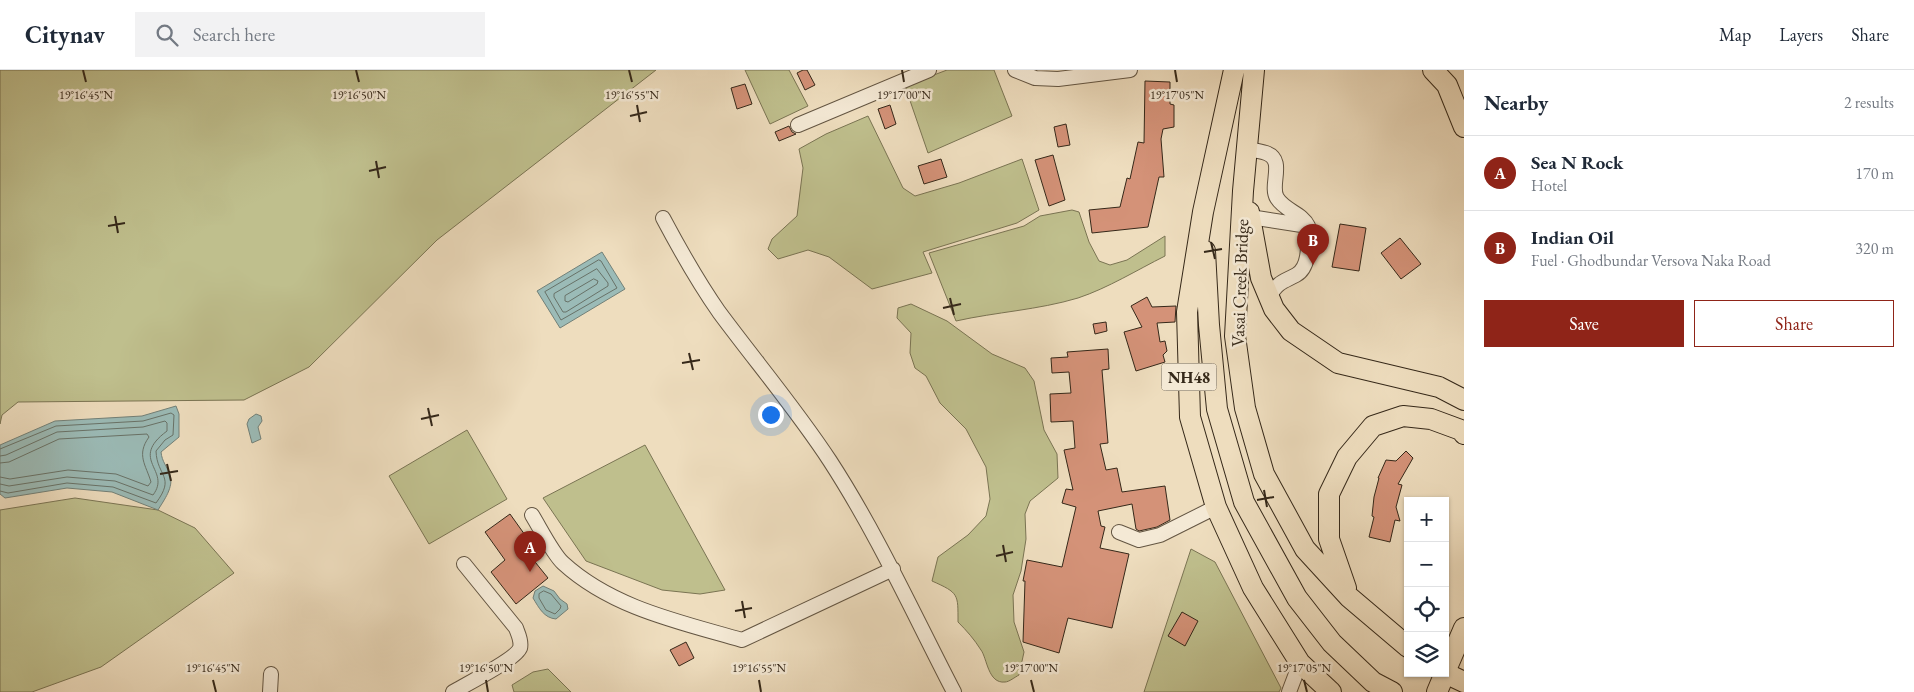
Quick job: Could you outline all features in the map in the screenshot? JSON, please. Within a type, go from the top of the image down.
[{"type":"highway","name":"NH48","points":[[1234,70],[1204,212],[1187,312],[1190,417],[1216,508],[1252,588],[1300,663],[1331,692]]},
{"type":"highway","name":"NH48","points":[[1243,191],[1254,70]]},
{"type":"highway","points":[[1432,70],[1447,85],[1464,127]]},
{"type":"highway","points":[[1243,191],[1261,278],[1274,309],[1291,331],[1338,363],[1439,387],[1464,400]]},
{"type":"highway","name":"Vasai Creek Bridge","points":[[1243,191],[1235,336],[1245,408],[1264,474],[1305,549],[1349,597],[1404,644]]},
{"type":"highway","points":[[1204,212],[1209,325],[1217,409],[1244,502],[1297,598],[1332,643],[1378,687],[1392,692]]},
{"type":"highway","points":[[1349,597],[1329,538],[1329,494],[1347,457],[1374,426],[1403,416],[1431,419],[1461,430],[1464,434]]},
{"type":"highway","points":[[1449,664],[1464,628]]},
{"type":"highway","points":[[1449,675],[1464,682]]},
{"type":"highway","points":[[1437,692],[1443,677]]},
{"type":"street","points":[[798,125],[928,70]]},
{"type":"street","points":[[1015,70],[1035,78],[1058,80],[1130,70]]},
{"type":"street","points":[[1247,149],[1268,153],[1274,160],[1277,170],[1274,189],[1276,197],[1283,206],[1304,218],[1308,226],[1306,263],[1298,274],[1279,282],[1268,296]]},
{"type":"street","points":[[663,218],[688,264],[719,311],[830,461],[893,569],[910,608],[954,692]]},
{"type":"street","points":[[1250,218],[1308,226]]},
{"type":"street","points":[[1119,532],[1139,540],[1160,535],[1216,508]]},
{"type":"street","points":[[532,515],[562,562],[604,594],[675,621],[742,640],[893,569]]},
{"type":"street","points":[[453,692],[508,660],[520,647],[520,639],[516,628],[464,564]]},
{"type":"street","points":[[1289,692],[1300,663]]},
{"type":"street","points":[[270,692],[271,674]]},
{"type":"green space","points":[[0,70],[656,70],[437,240],[309,367],[244,400],[18,402],[2,415],[0,424]]},
{"type":"green space","points":[[745,70],[789,70],[808,106],[770,124]]},
{"type":"green space","points":[[947,70],[994,70],[1012,116],[928,153],[905,86]]},
{"type":"green space","points":[[868,116],[903,188],[915,196],[959,183],[1022,159],[1039,210],[1017,223],[923,252],[932,273],[872,289],[829,257],[808,250],[778,259],[768,249],[772,239],[797,216],[803,168],[799,149],[826,134]]},
{"type":"green space","points":[[1072,210],[1079,212],[1089,242],[1099,261],[1110,265],[1127,260],[1165,236],[1165,256],[1111,284],[1078,298],[956,321],[929,253],[1024,226],[1040,216]]},
{"type":"green space","points":[[911,304],[947,321],[992,354],[1025,368],[1034,381],[1044,430],[1057,454],[1058,478],[1030,501],[1025,514],[1026,539],[1021,571],[1013,595],[1014,622],[1024,652],[1019,675],[1007,682],[999,682],[995,679],[981,650],[958,622],[958,605],[955,596],[952,592],[932,581],[938,557],[968,535],[986,516],[990,499],[986,467],[966,429],[940,403],[926,376],[915,368],[910,353],[911,333],[897,318],[898,308]]},
{"type":"green space","points":[[467,430],[507,499],[429,544],[389,476]]},
{"type":"green space","points":[[645,445],[725,590],[700,594],[662,590],[586,561],[543,498]]},
{"type":"green space","points":[[75,498],[158,510],[195,528],[234,573],[101,667],[32,692],[0,692],[0,510]]},
{"type":"green space","points":[[1191,549],[1215,562],[1281,688],[1279,692],[1144,692]]},
{"type":"green space","points":[[548,669],[571,692],[514,692],[512,685],[533,672]]},
{"type":"water","points":[[602,252],[625,289],[560,328],[537,291]]},
{"type":"water","points":[[176,406],[179,414],[179,437],[161,452],[162,459],[170,475],[171,484],[158,510],[112,492],[67,488],[5,498],[0,494],[0,445],[55,421],[142,416]]},
{"type":"water","points":[[256,414],[261,416],[262,421],[258,427],[261,439],[252,443],[247,424],[249,419]]},
{"type":"water","points":[[543,586],[554,591],[567,604],[568,609],[556,619],[545,615],[533,598],[535,591]]},
{"type":"building","points":[[807,70],[815,85],[805,90],[797,73]]},
{"type":"building","points":[[1145,81],[1170,82],[1170,104],[1174,105],[1174,127],[1163,129],[1161,139],[1164,177],[1159,177],[1148,227],[1092,233],[1089,210],[1120,207],[1127,178],[1130,179],[1138,142],[1144,143]]},
{"type":"building","points":[[745,84],[752,104],[737,109],[731,88]]},
{"type":"building","points":[[890,105],[896,124],[885,129],[878,109]]},
{"type":"building","points":[[1066,124],[1070,145],[1058,147],[1054,127]]},
{"type":"building","points":[[789,126],[792,132],[796,134],[779,141],[775,132]]},
{"type":"building","points":[[1053,155],[1065,200],[1049,206],[1035,160]]},
{"type":"building","points":[[941,159],[947,177],[924,184],[918,166]]},
{"type":"building","points":[[1340,224],[1366,228],[1359,271],[1332,267]]},
{"type":"building","points":[[1400,238],[1421,264],[1401,279],[1381,253]]},
{"type":"building","points":[[1147,297],[1152,307],[1176,306],[1175,322],[1157,323],[1160,342],[1165,341],[1167,351],[1163,355],[1165,362],[1136,371],[1124,332],[1142,327],[1131,306]]},
{"type":"building","points":[[1106,322],[1107,331],[1095,334],[1093,324]]},
{"type":"building","points":[[1108,349],[1109,369],[1102,370],[1108,443],[1100,444],[1106,470],[1117,468],[1122,492],[1165,486],[1170,520],[1157,527],[1139,531],[1136,529],[1132,504],[1098,511],[1101,526],[1105,527],[1100,548],[1129,554],[1112,628],[1068,618],[1059,653],[1023,642],[1025,581],[1023,581],[1027,560],[1062,567],[1076,507],[1062,503],[1066,489],[1073,490],[1064,450],[1075,448],[1073,421],[1051,422],[1050,394],[1071,393],[1069,372],[1052,373],[1051,358],[1068,357],[1067,352]]},
{"type":"building","points":[[1406,451],[1413,458],[1398,484],[1402,485],[1396,507],[1400,521],[1395,520],[1390,542],[1369,537],[1374,517],[1372,516],[1378,478],[1386,460],[1396,461]]},
{"type":"building","points":[[510,514],[530,542],[523,547],[548,578],[516,604],[491,572],[505,560],[485,532]]},
{"type":"building","points":[[1182,612],[1198,621],[1185,646],[1168,636]]},
{"type":"building","points":[[686,642],[694,658],[679,666],[670,650]]},
{"type":"place","name":"Indian Oil","points":[[1313,265]]},
{"type":"place","name":"Sea N Rock","points":[[530,572]]}]
